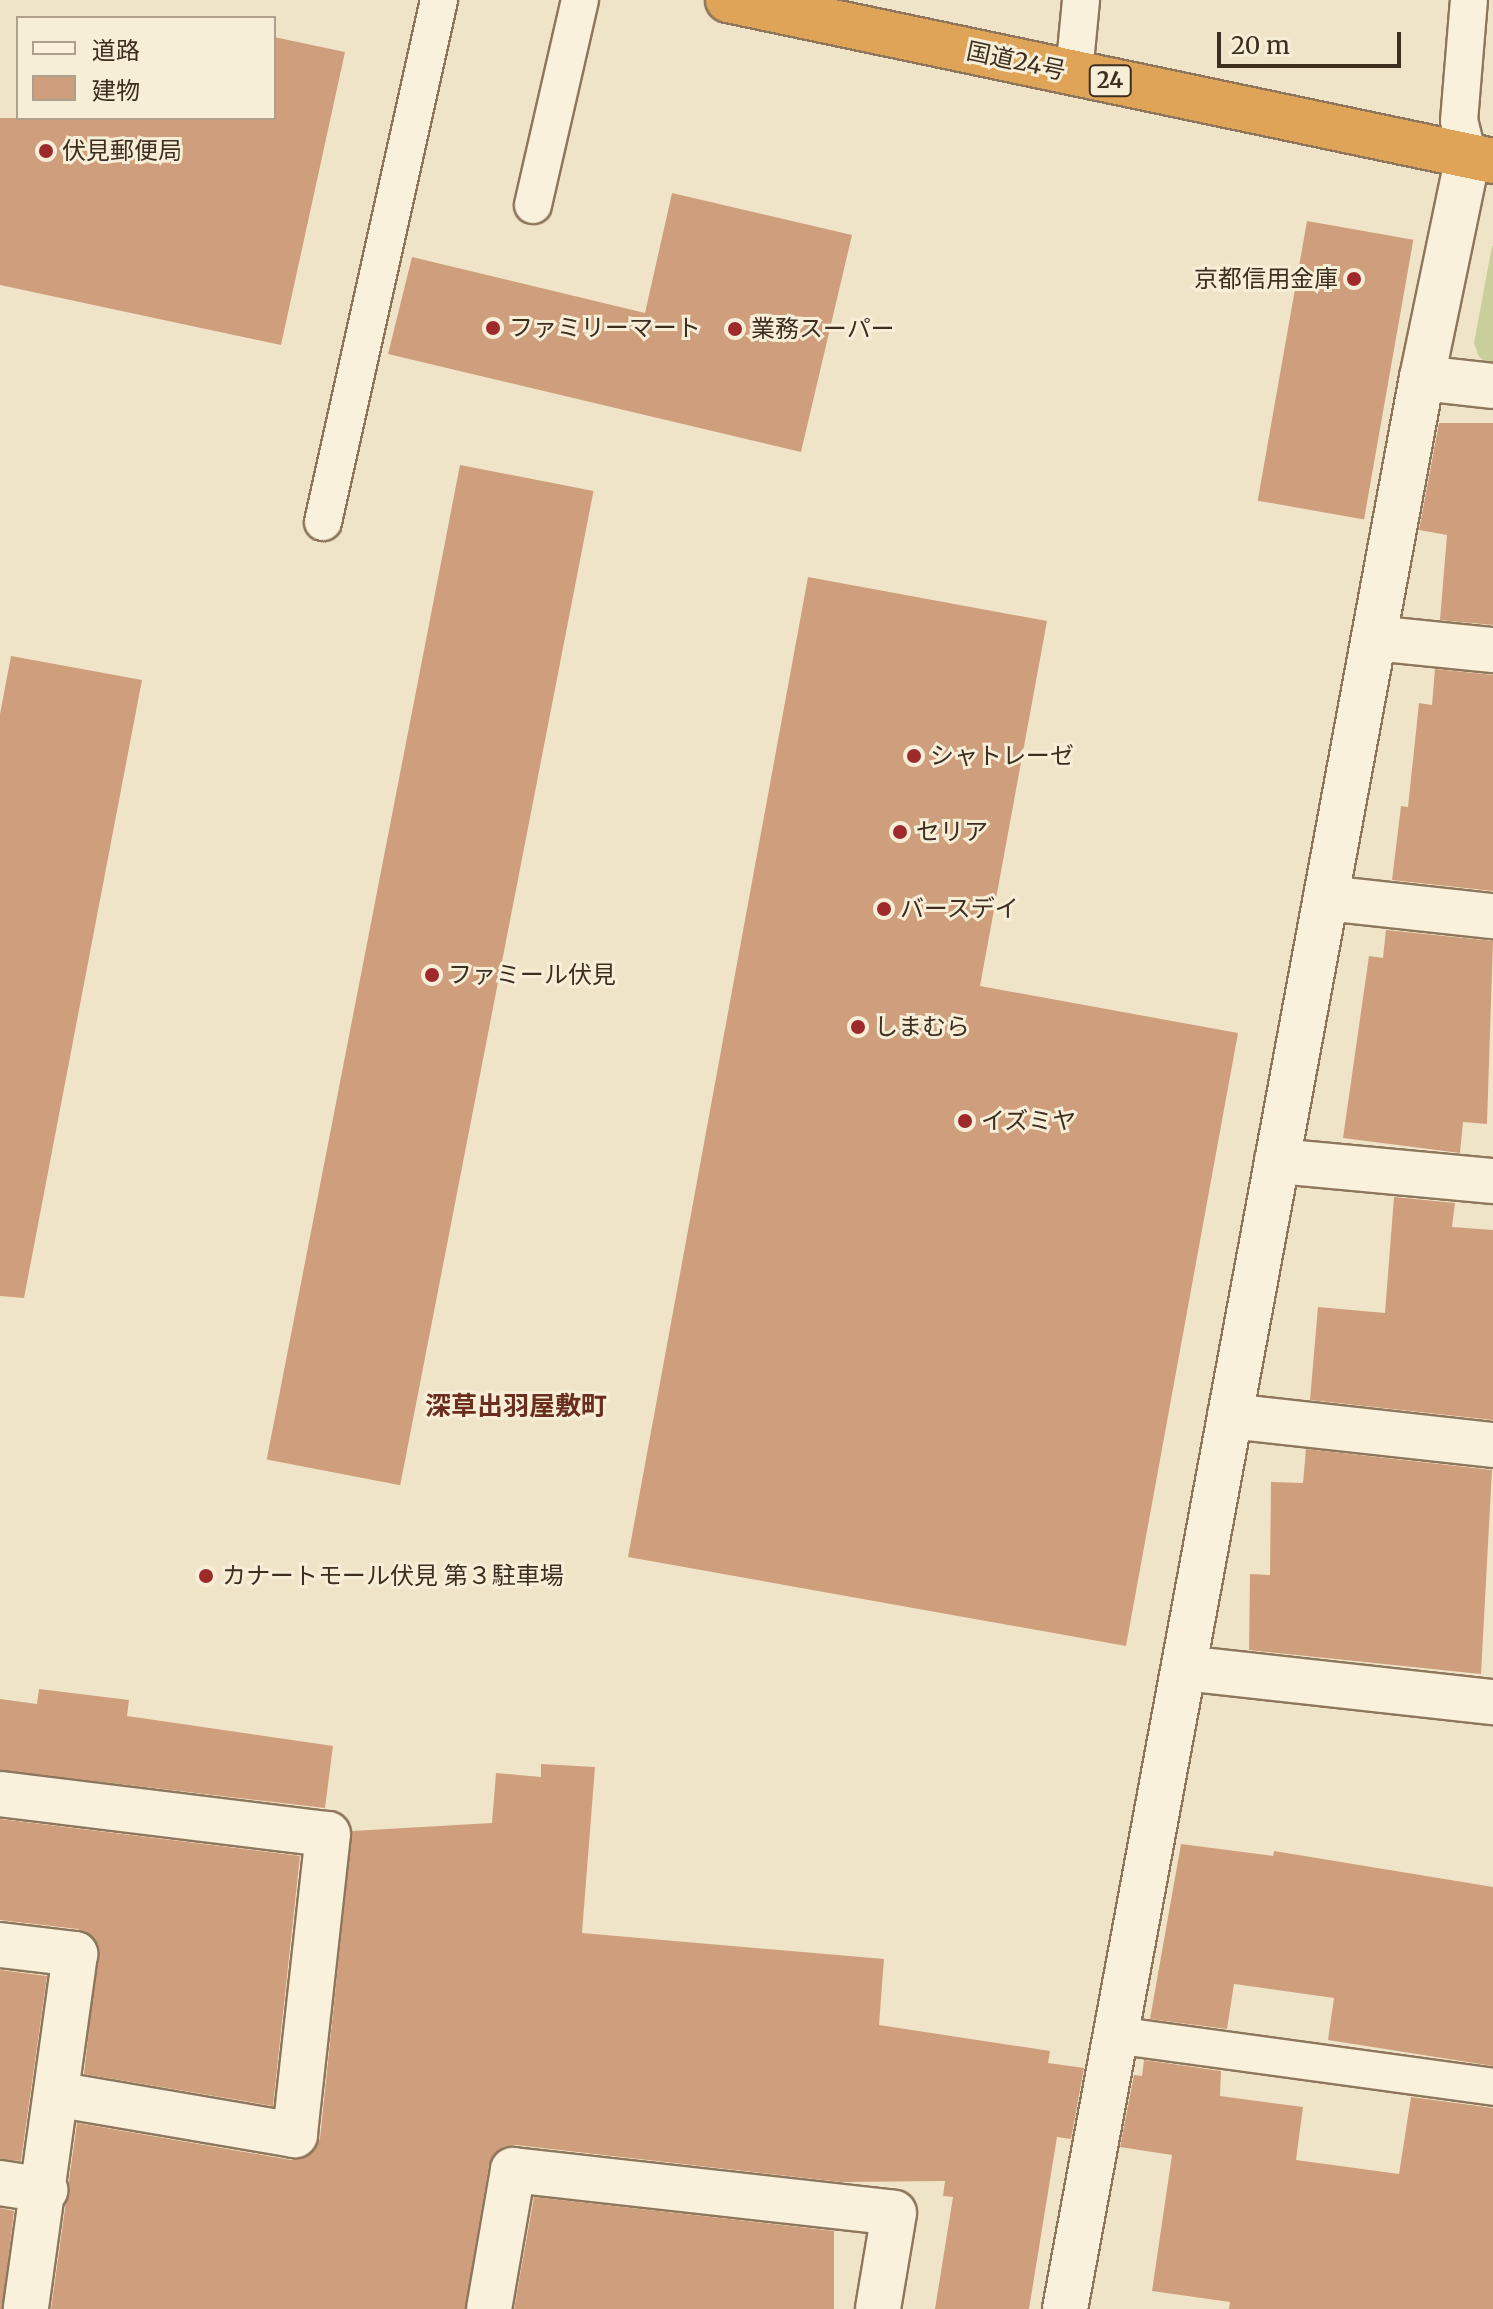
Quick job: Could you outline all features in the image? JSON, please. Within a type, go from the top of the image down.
[{"type":"highway","name":"国道24号","points":[[728,0],[1480,159]]},
{"type":"street","points":[[1065,2309],[1422,378],[1480,159]]},
{"type":"street","points":[[1422,378],[1493,386]]},
{"type":"street","points":[[1374,638],[1493,650]]},
{"type":"street","points":[[1326,898],[1493,916]]},
{"type":"street","points":[[1277,1161],[1493,1181]]},
{"type":"street","points":[[1230,1416],[1493,1445]]},
{"type":"street","points":[[1184,1668],[1493,1702]]},
{"type":"street","points":[[0,1794],[328,1834],[295,2135],[60,2095]]},
{"type":"street","points":[[0,1945],[75,1954],[60,2095],[26,2309]]},
{"type":"street","points":[[489,2309],[513,2170],[894,2213],[878,2309]]},
{"type":"street","points":[[0,2183],[45,2190]]},
{"type":"lane","points":[[323,522],[439,0]]},
{"type":"lane","points":[[533,205],[580,0]]},
{"type":"lane","points":[[1074,73],[1081,0]]},
{"type":"lane","points":[[1469,0],[1459,121],[1480,159]]},
{"type":"lane","points":[[1115,2035],[1493,2087]]},
{"type":"green space","points":[[1492,246],[1493,367],[1479,357],[1474,343]]},
{"type":"building","points":[[276,37],[345,52],[281,345],[0,285],[0,118],[276,120]]},
{"type":"building","name":"業務スーパー","points":[[672,193],[852,235],[801,452],[388,354],[412,257],[645,313]]},
{"type":"building","points":[[1307,221],[1413,240],[1364,519],[1258,501]]},
{"type":"building","points":[[1439,423],[1493,423],[1493,625],[1440,620],[1447,535],[1419,530]]},
{"type":"building","name":"ファミール伏見","points":[[460,465],[594,491],[400,1485],[267,1459]]},
{"type":"building","name":"イズミヤ","points":[[808,577],[1047,621],[980,986],[1238,1033],[1126,1646],[628,1557]]},
{"type":"building","points":[[11,656],[142,680],[24,1298],[0,1296],[0,714]]},
{"type":"building","points":[[1435,669],[1493,675],[1493,891],[1392,880],[1401,806],[1408,807],[1419,703],[1432,705]]},
{"type":"building","points":[[1386,930],[1493,941],[1487,1124],[1463,1122],[1460,1153],[1343,1138],[1369,956],[1383,958]]},
{"type":"building","points":[[1394,1197],[1455,1203],[1452,1227],[1493,1230],[1493,1420],[1310,1400],[1318,1307],[1385,1313]]},
{"type":"building","points":[[1306,1449],[1492,1470],[1481,1674],[1249,1650],[1250,1574],[1270,1575],[1271,1482],[1303,1483]]},
{"type":"building","points":[[39,1689],[129,1700],[127,1716],[333,1746],[325,1808],[0,1770],[0,1699],[37,1704]]},
{"type":"building","points":[[541,1764],[595,1767],[582,1933],[884,1959],[879,2025],[1050,2051],[1048,2063],[1084,2068],[1071,2139],[1057,2137],[1029,2309],[935,2309],[953,2197],[943,2196],[945,2181],[841,2182],[516,2145],[503,2147],[489,2165],[465,2309],[51,2309],[77,2123],[291,2160],[314,2151],[320,2138],[352,1831],[492,1823],[496,1773],[541,1777]]},
{"type":"building","points":[[0,1819],[300,1856],[273,2106],[84,2074],[98,1945],[78,1929],[0,1920]]},
{"type":"building","points":[[1181,1844],[1273,1856],[1274,1851],[1493,1887],[1493,2066],[1328,2040],[1334,1998],[1234,1984],[1227,2029],[1150,2019]]},
{"type":"building","points":[[0,1970],[47,1976],[21,2161],[0,2159]]},
{"type":"building","points":[[1144,2060],[1221,2071],[1220,2096],[1303,2107],[1296,2160],[1399,2174],[1411,2097],[1493,2108],[1493,2309],[1229,2309],[1230,2302],[1152,2291],[1172,2155],[1120,2147],[1134,2075],[1142,2076]]},
{"type":"building","points":[[534,2197],[834,2231],[834,2309],[514,2309]]},
{"type":"building","points":[[0,2208],[14,2211],[2,2309],[0,2309]]},
{"type":"place","name":"伏見郵便局","points":[[46,151]]},
{"type":"place","name":"京都信用金庫","points":[[1354,279]]},
{"type":"place","name":"ファミリーマート","points":[[493,328]]},
{"type":"place","name":"業務スーパー","points":[[735,329]]},
{"type":"place","name":"シャトレーゼ","points":[[914,756]]},
{"type":"place","name":"セリア","points":[[900,832]]},
{"type":"place","name":"バースデイ","points":[[884,909]]},
{"type":"place","name":"ファミール伏見","points":[[432,975]]},
{"type":"place","name":"しまむら","points":[[858,1027]]},
{"type":"place","name":"イズミヤ","points":[[965,1121]]},
{"type":"place","name":"カナートモール伏見 第３駐車場","points":[[206,1576]]},
{"type":"district","name":"深草出羽屋敷町","points":[[516,1406]]}]
